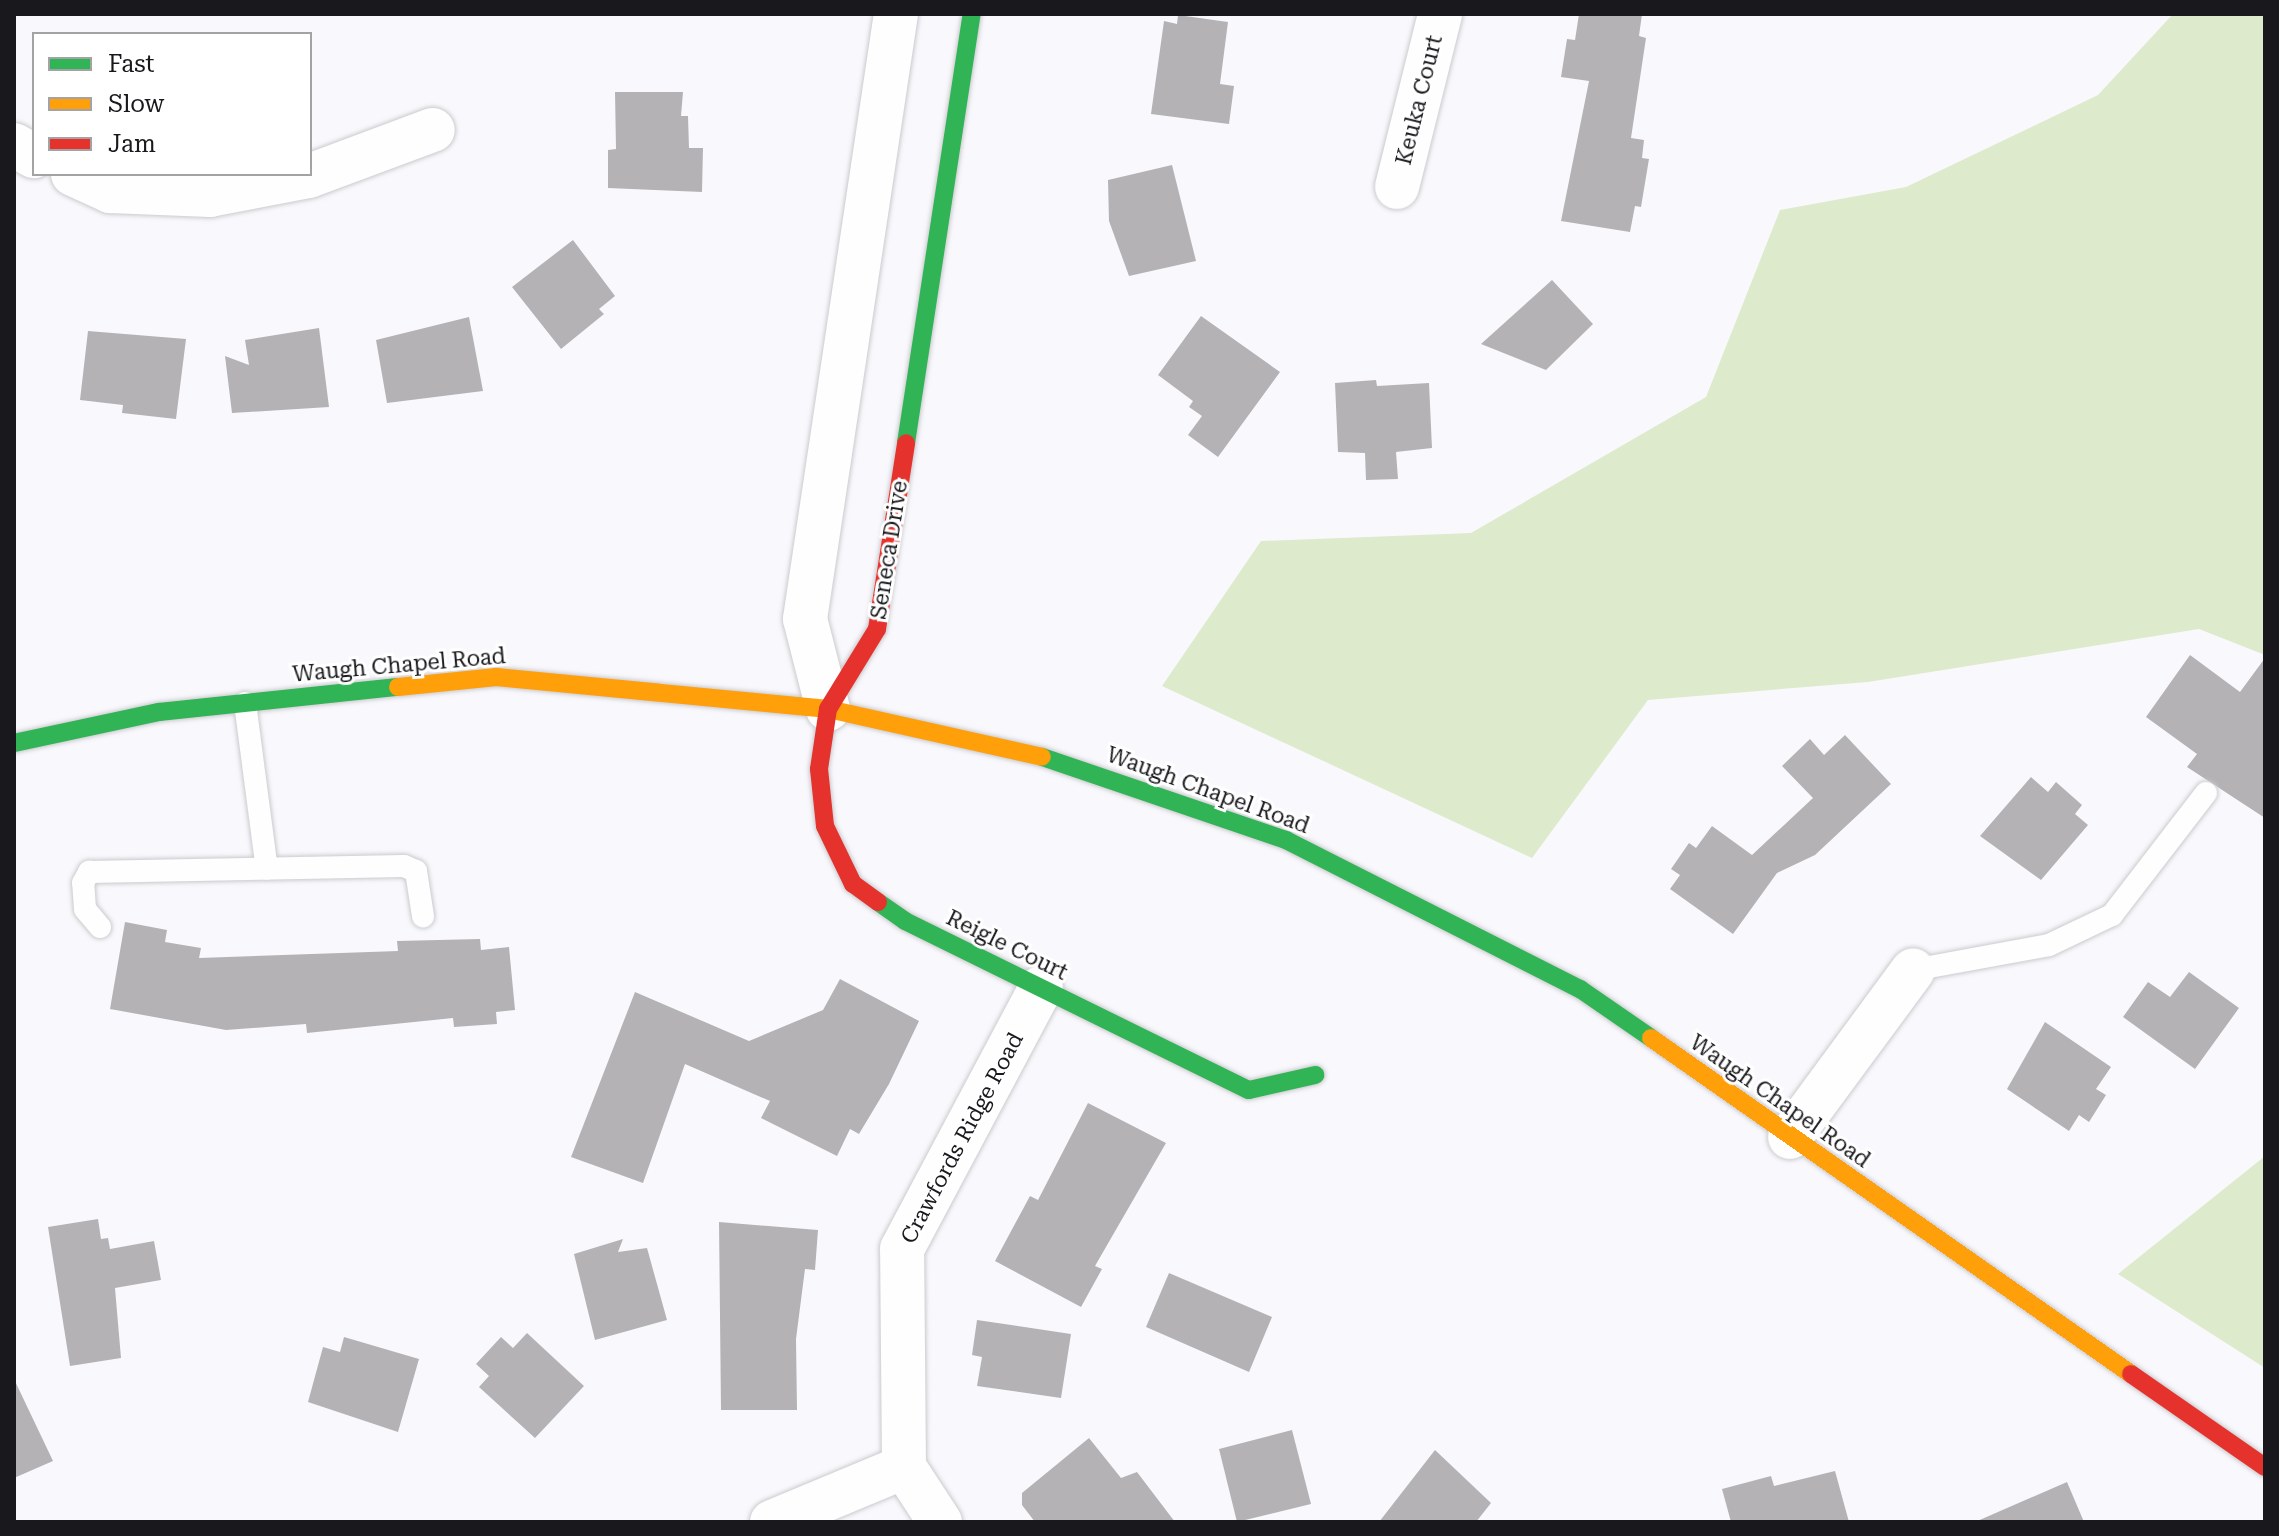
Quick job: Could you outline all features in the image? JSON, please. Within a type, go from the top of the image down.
[{"type":"main road","name":"Seneca Drive","points":[[828,709],[877,629],[972,14]]},
{"type":"main road","name":"Waugh Chapel Road","points":[[14,743],[159,712],[496,677],[828,709],[1039,756],[1286,840],[1580,989],[2265,1467]]},
{"type":"main road","name":"Reigle Court","points":[[828,709],[819,769],[825,826],[853,884],[905,921],[1249,1090],[1315,1075]]},
{"type":"street","points":[[828,709],[805,619],[896,14]]},
{"type":"street","name":"Keuka Court","points":[[1397,187],[1440,14]]},
{"type":"street","points":[[312,175],[433,130]]},
{"type":"street","points":[[14,145],[32,155]]},
{"type":"street","points":[[77,176],[110,191],[210,195],[309,176]]},
{"type":"street","points":[[1790,1137],[1913,970]]},
{"type":"street","name":"Crawfords Ridge Road","points":[[904,1467],[902,1249],[1041,988]]},
{"type":"street","points":[[772,1522],[904,1467],[940,1522]]},
{"type":"lane","points":[[245,703],[267,869]]},
{"type":"lane","points":[[1913,970],[2049,945],[2112,915],[2206,793]]},
{"type":"lane","points":[[100,927],[85,909],[83,883],[89,872],[404,866],[416,871],[423,916]]},
{"type":"green space","points":[[2173,14],[2265,14],[2265,655],[2199,629],[1868,682],[1648,700],[1532,858],[1162,686],[1261,541],[1471,533],[1706,397],[1780,210],[1906,187],[2098,95]]},
{"type":"green space","points":[[2265,1156],[2265,1368],[2118,1274]]},
{"type":"building","points":[[1579,14],[1642,14],[1639,36],[1646,38],[1631,138],[1644,140],[1642,158],[1649,159],[1641,207],[1635,206],[1630,232],[1561,221],[1589,81],[1561,77],[1567,39],[1575,40]]},
{"type":"building","points":[[1178,15],[1228,22],[1220,84],[1234,86],[1229,124],[1151,114],[1164,21],[1177,24]]},
{"type":"building","points":[[615,92],[683,92],[681,116],[688,116],[689,148],[703,148],[702,192],[608,188],[608,150],[616,149]]},
{"type":"building","points":[[1172,165],[1196,261],[1129,276],[1109,221],[1108,180]]},
{"type":"building","points":[[573,240],[615,296],[599,309],[604,314],[561,349],[512,287]]},
{"type":"building","points":[[1552,280],[1593,324],[1546,370],[1481,344]]},
{"type":"building","points":[[1201,316],[1280,372],[1218,457],[1188,435],[1202,416],[1189,407],[1193,401],[1158,375]]},
{"type":"building","points":[[469,317],[483,391],[387,403],[376,340]]},
{"type":"building","points":[[319,328],[329,407],[232,413],[225,356],[249,365],[245,340]]},
{"type":"building","points":[[88,331],[186,339],[176,419],[122,413],[123,405],[80,400]]},
{"type":"building","points":[[1376,380],[1377,386],[1429,383],[1432,448],[1396,452],[1398,479],[1366,480],[1365,453],[1338,452],[1335,383]]},
{"type":"building","points":[[2190,655],[2240,692],[2265,658],[2265,818],[2187,767],[2197,754],[2146,717]]},
{"type":"building","points":[[1845,735],[1891,784],[1815,855],[1777,873],[1733,934],[1670,889],[1680,875],[1671,869],[1689,843],[1696,848],[1712,826],[1752,855],[1813,798],[1782,766],[1810,739],[1824,755]]},
{"type":"building","points":[[2031,777],[2048,792],[2056,782],[2082,805],[2075,814],[2088,825],[2041,880],[1980,836]]},
{"type":"building","points":[[125,922],[167,930],[165,942],[201,948],[199,958],[398,951],[397,941],[480,939],[481,950],[509,947],[515,1010],[496,1012],[497,1024],[454,1027],[453,1018],[307,1033],[306,1024],[226,1030],[110,1009]]},
{"type":"building","points":[[2189,972],[2239,1008],[2195,1069],[2123,1017],[2148,982],[2170,997]]},
{"type":"building","points":[[840,979],[919,1021],[889,1084],[859,1134],[850,1129],[837,1156],[761,1118],[770,1101],[685,1064],[643,1183],[571,1157],[635,992],[749,1041],[823,1010]]},
{"type":"building","points":[[2045,1022],[2111,1067],[2096,1089],[2106,1095],[2089,1122],[2079,1115],[2069,1131],[2007,1089]]},
{"type":"building","points":[[1088,1103],[1166,1143],[1095,1266],[1102,1269],[1081,1307],[995,1261],[1030,1196],[1038,1200]]},
{"type":"building","points":[[98,1219],[101,1239],[108,1238],[110,1249],[154,1241],[161,1280],[115,1288],[121,1358],[70,1366],[48,1227]]},
{"type":"building","points":[[719,1222],[818,1230],[815,1270],[805,1269],[796,1339],[797,1410],[721,1410]]},
{"type":"building","points":[[623,1239],[618,1252],[647,1248],[667,1320],[595,1340],[574,1254]]},
{"type":"building","points":[[1169,1273],[1272,1317],[1249,1372],[1146,1327]]},
{"type":"building","points":[[977,1320],[1071,1334],[1061,1398],[977,1386],[982,1357],[972,1355]]},
{"type":"building","points":[[527,1333],[584,1386],[535,1438],[479,1387],[489,1376],[476,1364],[501,1337],[513,1348]]},
{"type":"building","points":[[344,1337],[419,1359],[398,1432],[308,1402],[323,1347],[340,1352]]},
{"type":"building","points":[[14,1379],[53,1461],[14,1478]]},
{"type":"building","points":[[1292,1430],[1311,1504],[1237,1522],[1219,1449]]},
{"type":"building","points":[[1089,1438],[1121,1478],[1137,1472],[1175,1522],[1035,1522],[1022,1505],[1022,1493]]},
{"type":"building","points":[[1435,1450],[1491,1503],[1476,1522],[1379,1522]]},
{"type":"building","points":[[1835,1471],[1849,1522],[1731,1522],[1722,1489],[1771,1476],[1774,1486]]},
{"type":"building","points":[[2067,1482],[2084,1522],[1975,1522]]},
{"type":"traffic: fast","points":[[906,443],[972,14]]},
{"type":"traffic: fast","points":[[14,743],[159,712],[398,687]]},
{"type":"traffic: fast","points":[[1042,757],[1286,840],[1580,989],[1651,1038]]},
{"type":"traffic: fast","points":[[878,902],[905,921],[1249,1090],[1315,1075]]},
{"type":"traffic: slow","points":[[398,687],[496,677],[828,709],[1042,757]]},
{"type":"traffic: slow","points":[[1651,1038],[2131,1374]]},
{"type":"traffic: jam","points":[[878,902],[853,884],[825,826],[819,769],[828,709],[877,629],[906,443]]},
{"type":"traffic: jam","points":[[2131,1374],[2265,1467]]}]
